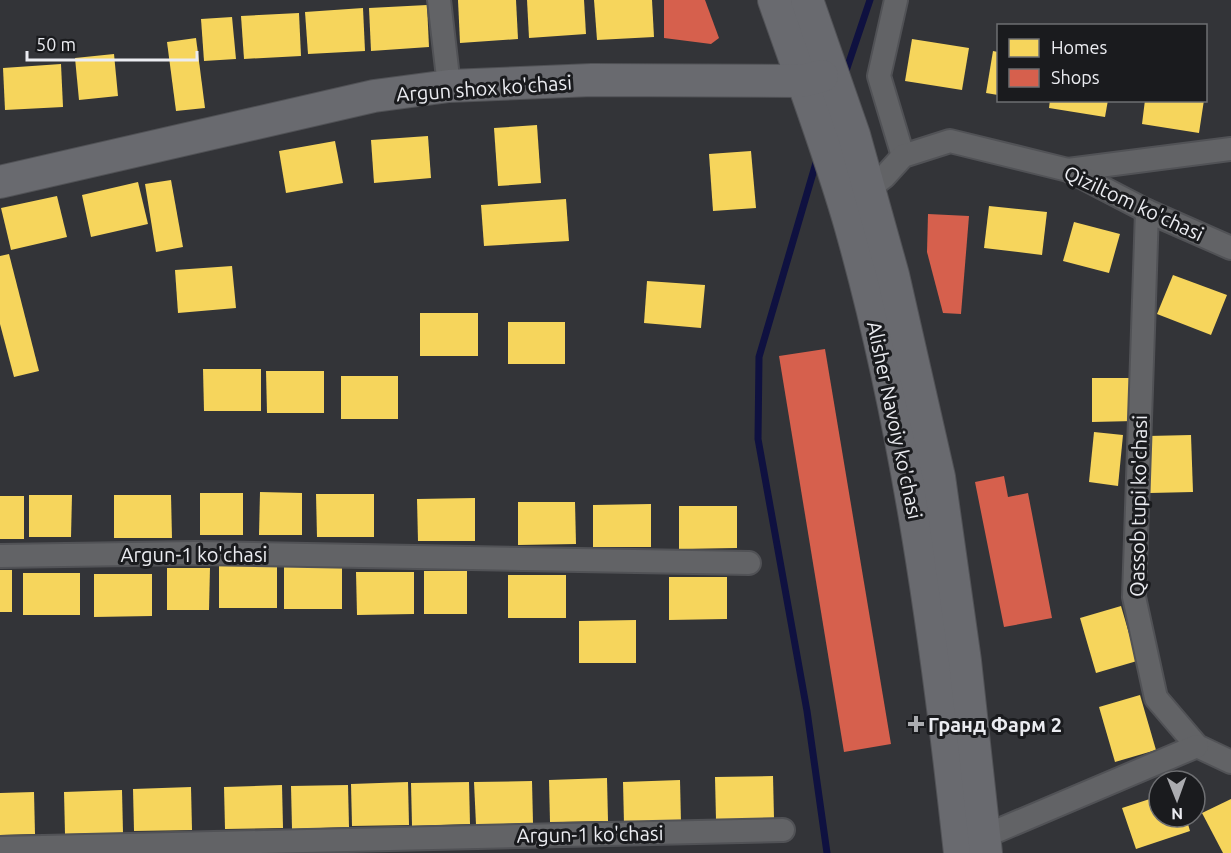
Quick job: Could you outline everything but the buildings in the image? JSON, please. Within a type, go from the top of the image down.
[{"type":"main road","name":"Alisher Navoiy ko'chasi","points":[[774,0],[823,142],[856,198],[893,275],[939,477],[965,661],[972,846]]},
{"type":"main road","name":"Alisher Navoiy ko'chasi","points":[[807,0],[844,105],[856,198]]},
{"type":"main road","name":"Argun shox ko'chasi","points":[[0,182],[374,96],[449,86],[592,80],[802,81],[833,73]]},
{"type":"street","points":[[439,0],[449,86]]},
{"type":"street","points":[[896,0],[879,76],[903,156]]},
{"type":"street","name":"Qiziltom ko'chasi","points":[[856,198],[903,156],[950,141],[1068,170],[1147,211],[1231,248]]},
{"type":"street","points":[[1068,170],[1231,149]]},
{"type":"street","name":"Qassob tupi ko'chasi","points":[[1147,211],[1134,597],[1156,698],[1197,746],[1231,762]]},
{"type":"street","name":"Argun-1 ko'chasi","points":[[0,556],[196,553],[748,563]]},
{"type":"street","points":[[972,846],[1197,746]]},
{"type":"street","name":"Argun-1 ko'chasi","points":[[0,848],[783,830]]},
{"type":"waterway","points":[[844,77],[870,0]]},
{"type":"waterway","points":[[818,156],[759,357],[758,439],[807,711],[827,853]]},
{"type":"place","name":"Гранд Фарм 2","points":[[916,724]]}]
